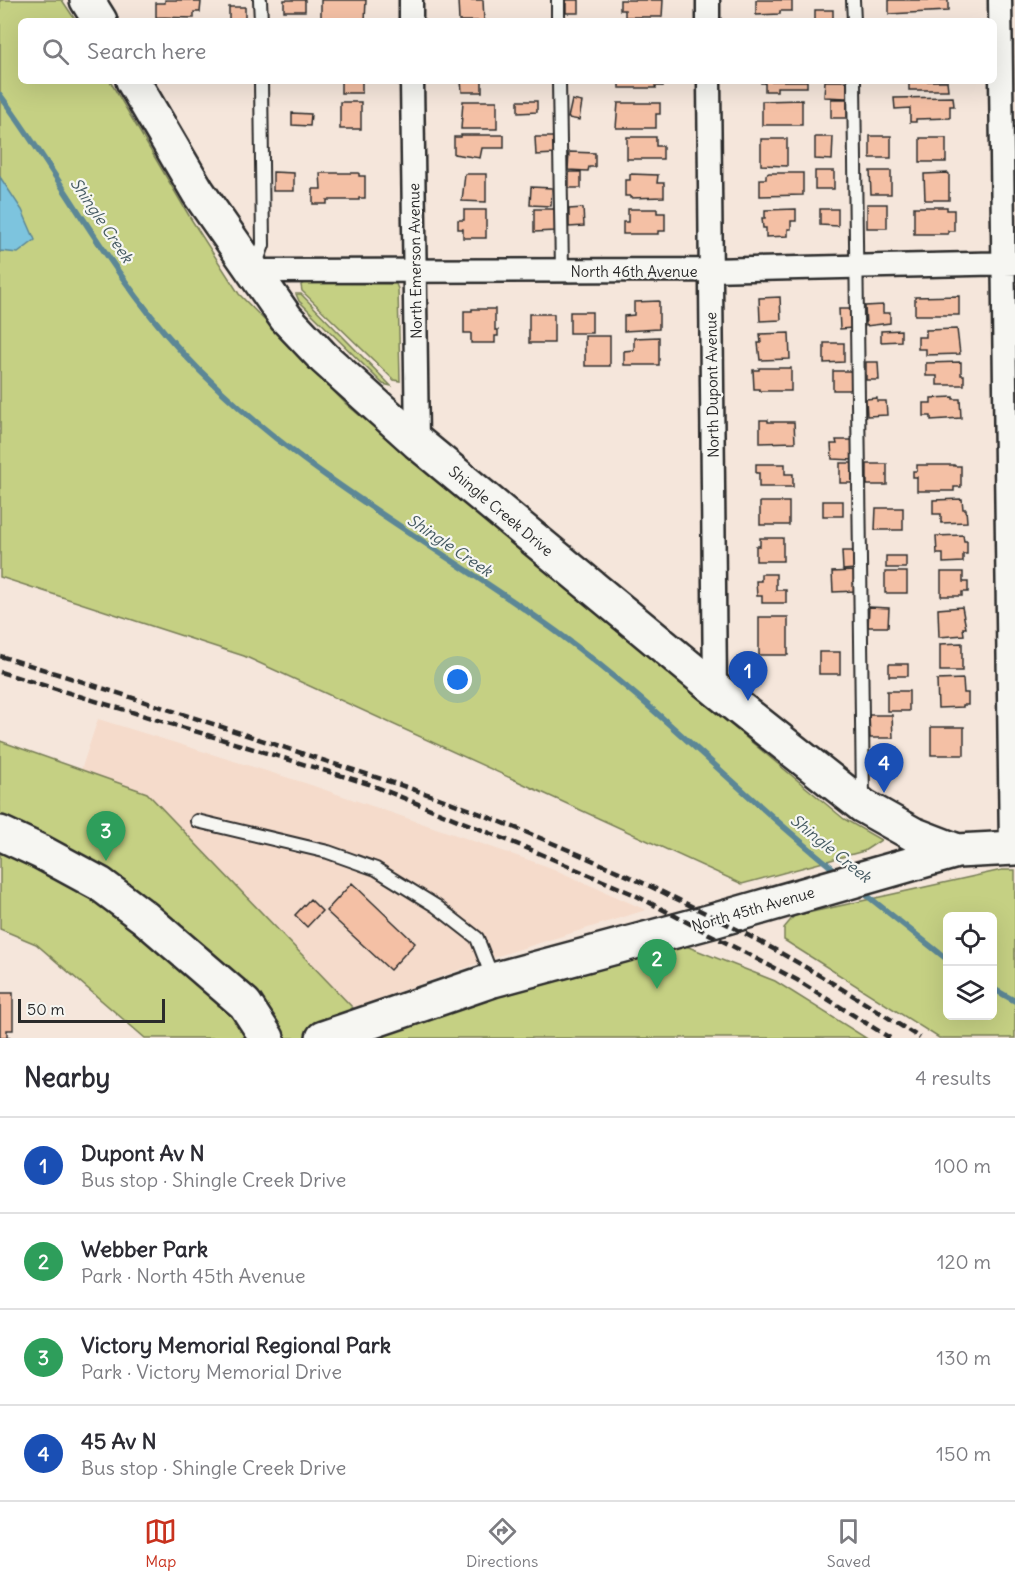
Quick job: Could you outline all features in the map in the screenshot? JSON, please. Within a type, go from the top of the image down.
[{"type":"street","points":[[87,0],[98,18]]},
{"type":"street","points":[[106,18],[108,0]]},
{"type":"street","points":[[411,0],[411,18]]},
{"type":"street","points":[[708,0],[708,18]]},
{"type":"street","points":[[1000,0],[1010,263],[1013,848]]},
{"type":"street","name":"Shingle Creek Drive","points":[[135,84],[198,192],[286,318],[317,350],[417,442],[715,689],[863,806],[913,834],[957,851]]},
{"type":"street","name":"North Emerson Avenue","points":[[412,84],[417,442]]},
{"type":"street","name":"North Dupont Avenue","points":[[709,84],[715,689]]},
{"type":"street","name":"North 46th Avenue","points":[[254,271],[710,270],[1010,263]]},
{"type":"street","points":[[0,833],[100,884],[144,917],[245,1004],[267,1038]]},
{"type":"street","name":"North 45th Avenue","points":[[323,1038],[493,980],[957,851],[1013,848]]},
{"type":"street","points":[[204,968],[242,1038]]},
{"type":"lane","points":[[260,0],[261,18]]},
{"type":"lane","points":[[558,0],[558,18]]},
{"type":"lane","points":[[853,0],[854,18]]},
{"type":"lane","points":[[254,271],[263,245],[261,84]]},
{"type":"lane","points":[[559,84],[562,271]]},
{"type":"lane","points":[[854,84],[863,806]]},
{"type":"lane","points":[[197,821],[328,852],[376,869],[436,906],[477,938],[493,980]]},
{"type":"shaded area","points":[[98,719],[305,783],[549,867],[646,910],[501,955],[353,1008],[147,793],[81,770]]},
{"type":"green space","points":[[0,0],[62,0],[74,18],[18,18],[18,84],[112,84],[191,219],[239,294],[346,404],[844,819],[881,840],[864,851],[742,884],[244,656],[0,577]]},
{"type":"green space","points":[[304,283],[396,284],[400,381],[394,380],[302,291],[301,285]]},
{"type":"green space","points":[[296,294],[301,294],[391,386],[383,384],[299,301]]},
{"type":"green space","points":[[0,741],[147,793],[353,1008],[373,1037],[494,998],[686,946],[775,981],[866,1038],[145,1038],[36,944],[0,929]]},
{"type":"green space","points":[[1002,870],[1015,870],[1015,1038],[939,1038],[784,940],[784,928],[794,916]]},
{"type":"water","points":[[0,177],[22,210],[35,240],[18,253],[0,251]]},
{"type":"building","points":[[165,0],[201,2],[200,12],[194,12],[194,18],[156,17],[156,3],[165,3]]},
{"type":"building","points":[[284,0],[305,0],[305,11],[284,11]]},
{"type":"building","points":[[321,0],[366,0],[365,18],[321,18]]},
{"type":"building","points":[[458,0],[483,0],[484,18],[459,18]]},
{"type":"building","points":[[566,0],[579,0],[579,13],[566,13]]},
{"type":"building","points":[[620,0],[663,0],[662,17],[625,17],[625,10],[620,10]]},
{"type":"building","points":[[756,0],[792,0],[792,11],[756,15]]},
{"type":"building","points":[[889,0],[948,0],[948,11],[889,14]]},
{"type":"building","points":[[229,7],[245,7],[245,18],[229,18]]},
{"type":"building","points":[[815,10],[833,10],[833,18],[815,18]]},
{"type":"building","points":[[341,84],[362,84],[362,93],[341,93]]},
{"type":"building","points":[[461,84],[482,84],[482,92],[462,92]]},
{"type":"building","points":[[619,84],[663,84],[663,86],[655,86],[656,88],[619,88]]},
{"type":"building","points":[[765,84],[807,84],[807,87],[777,87],[777,91],[765,91]]},
{"type":"building","points":[[825,84],[847,84],[847,98],[824,97]]},
{"type":"building","points":[[909,84],[947,84],[948,90],[909,90]]},
{"type":"building","points":[[953,97],[954,106],[950,106],[950,118],[916,119],[916,122],[910,122],[910,108],[895,109],[894,98]]},
{"type":"building","points":[[831,99],[847,99],[847,118],[831,118]]},
{"type":"building","points":[[572,100],[582,102],[579,120],[568,118]]},
{"type":"building","points":[[802,100],[802,125],[762,125],[762,101]]},
{"type":"building","points":[[463,101],[497,101],[497,129],[461,129]]},
{"type":"building","points":[[518,101],[537,101],[537,112],[518,113]]},
{"type":"building","points":[[340,102],[361,102],[361,129],[340,129]]},
{"type":"building","points":[[618,103],[660,103],[660,114],[656,114],[656,128],[616,128]]},
{"type":"building","points":[[292,113],[311,114],[310,126],[292,125]]},
{"type":"building","points":[[461,135],[504,135],[504,148],[482,148],[480,158],[454,154],[454,137],[461,137]]},
{"type":"building","points":[[870,136],[891,136],[891,158],[870,158]]},
{"type":"building","points":[[535,137],[554,137],[555,154],[536,155]]},
{"type":"building","points":[[627,137],[656,137],[656,146],[663,146],[663,159],[627,159]]},
{"type":"building","points":[[815,137],[833,137],[832,160],[815,159]]},
{"type":"building","points":[[920,138],[946,138],[946,162],[920,162]]},
{"type":"building","points":[[761,139],[787,139],[787,166],[761,165]]},
{"type":"building","points":[[569,152],[595,153],[595,167],[589,167],[588,171],[568,170]]},
{"type":"building","points":[[815,171],[834,171],[834,189],[815,189]]},
{"type":"building","points":[[870,171],[891,171],[891,194],[871,194]]},
{"type":"building","points":[[273,172],[294,173],[294,191],[273,191]]},
{"type":"building","points":[[569,172],[581,172],[581,188],[569,188]]},
{"type":"building","points":[[320,173],[359,173],[359,176],[365,176],[365,198],[327,200],[327,204],[313,204],[313,189],[321,189]]},
{"type":"building","points":[[769,173],[803,173],[803,195],[760,196],[760,179],[766,179]]},
{"type":"building","points":[[948,173],[949,200],[925,200],[924,174]]},
{"type":"building","points":[[465,174],[486,174],[486,202],[462,201]]},
{"type":"building","points":[[630,174],[658,175],[657,183],[664,183],[664,197],[630,198],[630,196],[625,196],[625,180],[630,180]]},
{"type":"building","points":[[531,187],[552,188],[551,206],[530,205]]},
{"type":"building","points":[[867,204],[887,204],[887,228],[867,228]]},
{"type":"building","points":[[914,207],[947,207],[947,210],[954,210],[954,231],[948,231],[948,234],[914,234]]},
{"type":"building","points":[[583,208],[584,226],[569,227],[569,209]]},
{"type":"building","points":[[534,209],[555,209],[555,231],[534,232]]},
{"type":"building","points":[[628,209],[657,209],[657,213],[665,213],[665,231],[658,231],[658,234],[623,234],[623,222],[628,222]]},
{"type":"building","points":[[796,209],[796,221],[791,221],[788,236],[766,237],[766,228],[763,228],[762,218],[765,218],[765,210]]},
{"type":"building","points":[[820,209],[838,209],[838,226],[820,225]]},
{"type":"building","points":[[464,210],[486,210],[486,238],[463,238],[463,229],[458,229],[458,220],[464,220]]},
{"type":"building","points":[[959,296],[959,315],[915,315],[915,297]]},
{"type":"building","points":[[780,297],[781,320],[760,321],[759,298]]},
{"type":"building","points":[[659,301],[659,329],[624,331],[624,316],[634,315],[634,302]]},
{"type":"building","points":[[883,305],[883,313],[890,313],[890,323],[866,326],[865,306]]},
{"type":"building","points":[[472,309],[495,309],[495,330],[498,330],[498,336],[495,336],[495,343],[471,343],[471,333],[464,333],[464,311],[472,311]]},
{"type":"building","points":[[839,309],[852,309],[852,328],[840,329]]},
{"type":"building","points":[[570,312],[592,312],[592,333],[570,333]]},
{"type":"building","points":[[529,314],[554,314],[554,343],[529,343]]},
{"type":"building","points":[[957,329],[960,354],[926,355],[926,349],[918,349],[918,337],[926,337],[926,330]]},
{"type":"building","points":[[901,330],[901,341],[881,342],[881,331]]},
{"type":"building","points":[[789,333],[790,359],[760,360],[758,343],[761,343],[760,334]]},
{"type":"building","points":[[585,336],[610,336],[610,366],[585,366]]},
{"type":"building","points":[[659,337],[659,365],[624,365],[624,351],[634,350],[634,338]]},
{"type":"building","points":[[824,343],[844,343],[844,362],[824,363]]},
{"type":"building","points":[[866,362],[878,362],[879,380],[866,380]]},
{"type":"building","points":[[961,362],[964,385],[937,385],[937,376],[926,376],[926,363]]},
{"type":"building","points":[[759,368],[791,368],[791,391],[754,389],[753,370],[759,370]]},
{"type":"building","points":[[833,371],[852,371],[853,390],[833,390]]},
{"type":"building","points":[[953,397],[953,399],[960,399],[961,418],[931,420],[931,416],[924,416],[924,403],[931,403],[931,398]]},
{"type":"building","points":[[877,398],[877,401],[886,401],[887,415],[867,416],[866,399]]},
{"type":"building","points":[[760,420],[794,422],[795,442],[760,443]]},
{"type":"building","points":[[836,440],[853,440],[854,460],[832,459],[831,444],[837,444]]},
{"type":"building","points":[[840,463],[854,463],[854,483],[840,483]]},
{"type":"building","points":[[756,464],[785,464],[785,474],[793,474],[793,487],[759,487],[759,473],[756,473]]},
{"type":"building","points":[[867,464],[887,464],[887,485],[867,485]]},
{"type":"building","points":[[917,465],[961,466],[961,487],[954,487],[954,491],[917,491],[917,477],[913,477],[913,471],[917,471]]},
{"type":"building","points":[[962,499],[967,522],[941,523],[941,514],[933,514],[933,500]]},
{"type":"building","points":[[823,501],[843,501],[843,516],[823,516]]},
{"type":"building","points":[[760,502],[789,502],[789,525],[760,525]]},
{"type":"building","points":[[876,508],[903,508],[903,530],[875,530]]},
{"type":"building","points":[[963,535],[964,541],[967,541],[967,554],[963,554],[963,562],[943,563],[943,554],[937,554],[936,536]]},
{"type":"building","points":[[760,538],[783,538],[783,561],[756,561],[756,546],[760,546]]},
{"type":"building","points":[[842,551],[854,551],[855,569],[843,570]]},
{"type":"building","points":[[886,556],[906,556],[906,568],[886,568]]},
{"type":"building","points":[[854,571],[855,591],[833,592],[832,572]]},
{"type":"building","points":[[885,572],[907,572],[907,593],[885,593]]},
{"type":"building","points":[[941,572],[963,572],[963,582],[968,582],[968,592],[962,592],[962,596],[941,596]]},
{"type":"building","points":[[761,574],[776,574],[776,590],[786,590],[786,603],[762,603],[762,596],[757,596],[756,581],[761,581]]},
{"type":"building","points":[[869,607],[889,608],[888,627],[868,627]]},
{"type":"building","points":[[962,607],[966,628],[963,628],[964,635],[939,637],[938,609]]},
{"type":"building","points":[[759,617],[788,617],[788,655],[759,655]]},
{"type":"building","points":[[962,643],[962,671],[940,671],[940,644]]},
{"type":"building","points":[[819,652],[840,652],[840,674],[819,674]]},
{"type":"building","points":[[889,664],[908,664],[908,676],[889,676]]},
{"type":"building","points":[[963,679],[964,693],[968,693],[968,705],[938,708],[937,680]]},
{"type":"building","points":[[887,691],[909,691],[909,711],[887,711]]},
{"type":"building","points":[[869,715],[892,715],[893,738],[870,738]]},
{"type":"building","points":[[931,727],[964,727],[964,755],[931,755]]},
{"type":"building","points":[[352,883],[415,943],[390,970],[326,911]]},
{"type":"building","points":[[310,899],[322,911],[307,927],[295,915]]},
{"type":"building","points":[[0,993],[13,993],[13,1030],[7,1030],[7,1037],[13,1038],[0,1038]]},
{"type":"waterway","name":"Shingle Creek","points":[[0,95],[131,290],[181,351],[223,393],[314,467],[509,598],[594,660],[840,874]]},
{"type":"waterway","name":"Shingle Creek","points":[[860,890],[943,956]]},
{"type":"waterway","name":"Shingle Creek","points":[[997,991],[1015,1001]]},
{"type":"railway","points":[[0,656],[423,793],[538,837],[721,921],[819,975],[920,1038]]},
{"type":"railway","points":[[0,672],[369,784],[534,851],[633,894],[738,949],[797,980],[890,1038]]},
{"type":"place","name":"Dupont Av N","points":[[748,701]]},
{"type":"place","name":"45 Av N","points":[[884,793]]},
{"type":"place","name":"Victory Memorial Regional Park","points":[[106,861]]},
{"type":"place","name":"Webber Park","points":[[657,989]]}]
